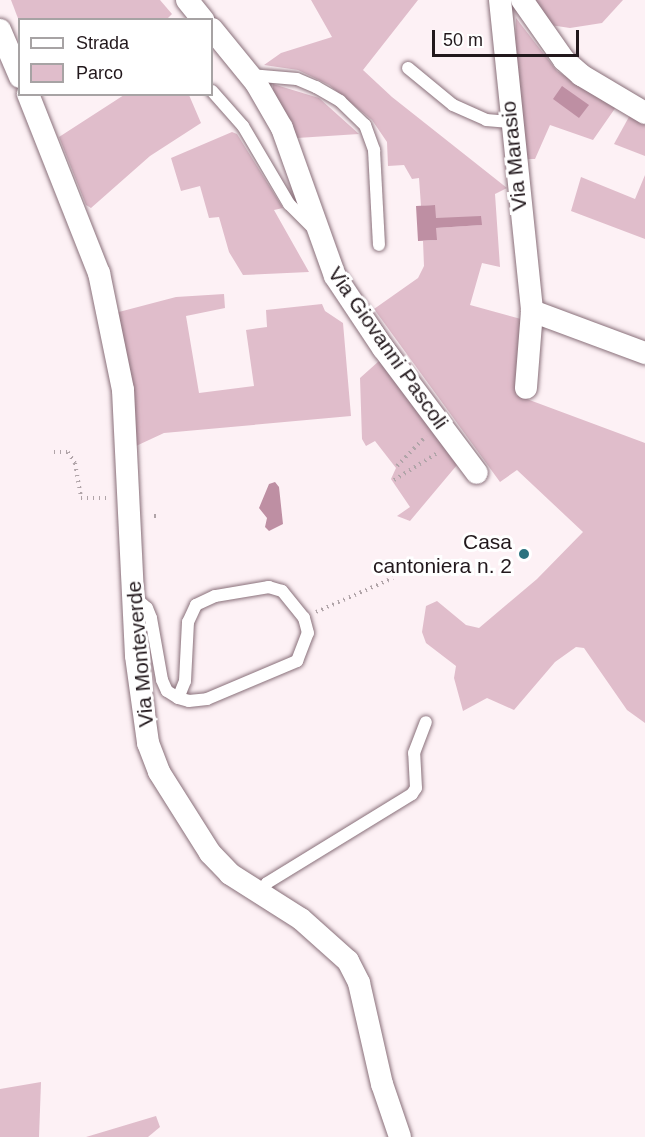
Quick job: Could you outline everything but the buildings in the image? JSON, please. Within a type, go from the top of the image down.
[{"type":"street","points":[[187,0],[201,18]]},
{"type":"street","name":"Via Marasio","points":[[500,0],[510,122],[532,311],[526,388]]},
{"type":"street","points":[[522,0],[564,60],[581,75],[645,113]]},
{"type":"street","points":[[0,30],[18,72]]},
{"type":"street","name":"Via Giovanni Pascoli","points":[[213,30],[250,75],[282,128],[306,188],[335,276],[433,416],[477,473]]},
{"type":"street","name":"Via Monteverde","points":[[29,96],[99,273],[126,420],[133,596],[141,711],[159,772],[210,853],[238,882],[301,919],[348,961],[359,983],[382,1084],[400,1137]]},
{"type":"street","points":[[532,311],[645,353]]},
{"type":"lane","points":[[408,68],[453,105],[486,120],[510,122]]},
{"type":"lane","points":[[250,75],[306,83],[340,101],[365,125],[374,150],[379,245]]},
{"type":"lane","points":[[213,92],[243,126],[289,204],[320,235]]},
{"type":"lane","points":[[133,596],[147,608],[151,618],[162,680],[167,691],[178,698],[207,699],[297,661],[308,633],[304,618],[282,591],[269,587],[216,596],[196,605],[188,622],[185,681],[178,698]]},
{"type":"lane","points":[[259,895],[267,883],[412,795],[416,788],[414,753],[426,722]]},
{"type":"path","points":[[397,466],[416,450],[432,428],[433,416]]},
{"type":"path","points":[[394,480],[453,442]]},
{"type":"path","points":[[54,452],[68,452],[75,463],[81,498],[115,498]]},
{"type":"path","points":[[154,516],[160,516]]},
{"type":"path","points":[[304,618],[393,578]]},
{"type":"green space","points":[[11,0],[160,0],[172,14],[168,18],[18,18]]},
{"type":"green space","points":[[311,0],[418,0],[363,70],[392,97],[507,188],[495,194],[500,267],[482,263],[470,305],[521,319],[516,395],[645,443],[645,723],[627,710],[584,648],[576,647],[555,662],[514,710],[487,698],[463,711],[454,678],[456,666],[426,643],[422,632],[426,606],[437,601],[466,625],[479,628],[537,579],[583,532],[517,470],[500,482],[374,309],[418,278],[424,266],[423,241],[436,240],[436,228],[481,225],[481,217],[435,219],[435,205],[421,206],[419,178],[412,179],[404,165],[388,166],[387,142],[372,120],[329,85],[298,70],[264,65],[281,53],[332,37]]},
{"type":"green space","points":[[534,0],[623,0],[602,23],[570,28],[550,25]]},
{"type":"green space","points":[[516,18],[557,71],[616,107],[593,140],[550,125],[535,159],[525,159],[515,43]]},
{"type":"green space","points":[[273,84],[319,98],[359,134],[297,138],[273,92]]},
{"type":"green space","points":[[122,96],[189,96],[201,123],[150,156],[91,208],[86,205],[59,137]]},
{"type":"green space","points":[[630,115],[645,124],[645,156],[614,144]]},
{"type":"green space","points":[[232,132],[237,134],[283,208],[274,210],[309,272],[243,275],[229,252],[219,217],[209,218],[200,186],[181,191],[171,158]]},
{"type":"green space","points":[[645,175],[645,239],[571,211],[581,177],[635,199]]},
{"type":"green space","points":[[224,294],[225,308],[186,316],[199,393],[254,386],[246,330],[267,327],[266,310],[322,304],[325,311],[343,323],[351,416],[164,433],[136,446],[115,313],[176,297]]},
{"type":"green space","points":[[379,361],[457,465],[410,521],[397,516],[410,507],[391,479],[396,468],[375,441],[366,446],[362,439],[360,378]]},
{"type":"green space","points":[[41,1082],[39,1137],[0,1137],[0,1089]]},
{"type":"green space","points":[[156,1116],[160,1127],[148,1137],[86,1137]]},
{"type":"shaded area","points":[[562,86],[589,105],[579,118],[553,99]]},
{"type":"shaded area","points":[[435,205],[436,218],[481,216],[482,225],[436,228],[437,240],[418,241],[416,206]]},
{"type":"shaded area","points":[[275,482],[279,487],[283,524],[269,531],[265,527],[267,518],[259,508],[269,484]]},
{"type":"place","name":"Casa cantoniera n. 2","points":[[524,554]]}]
